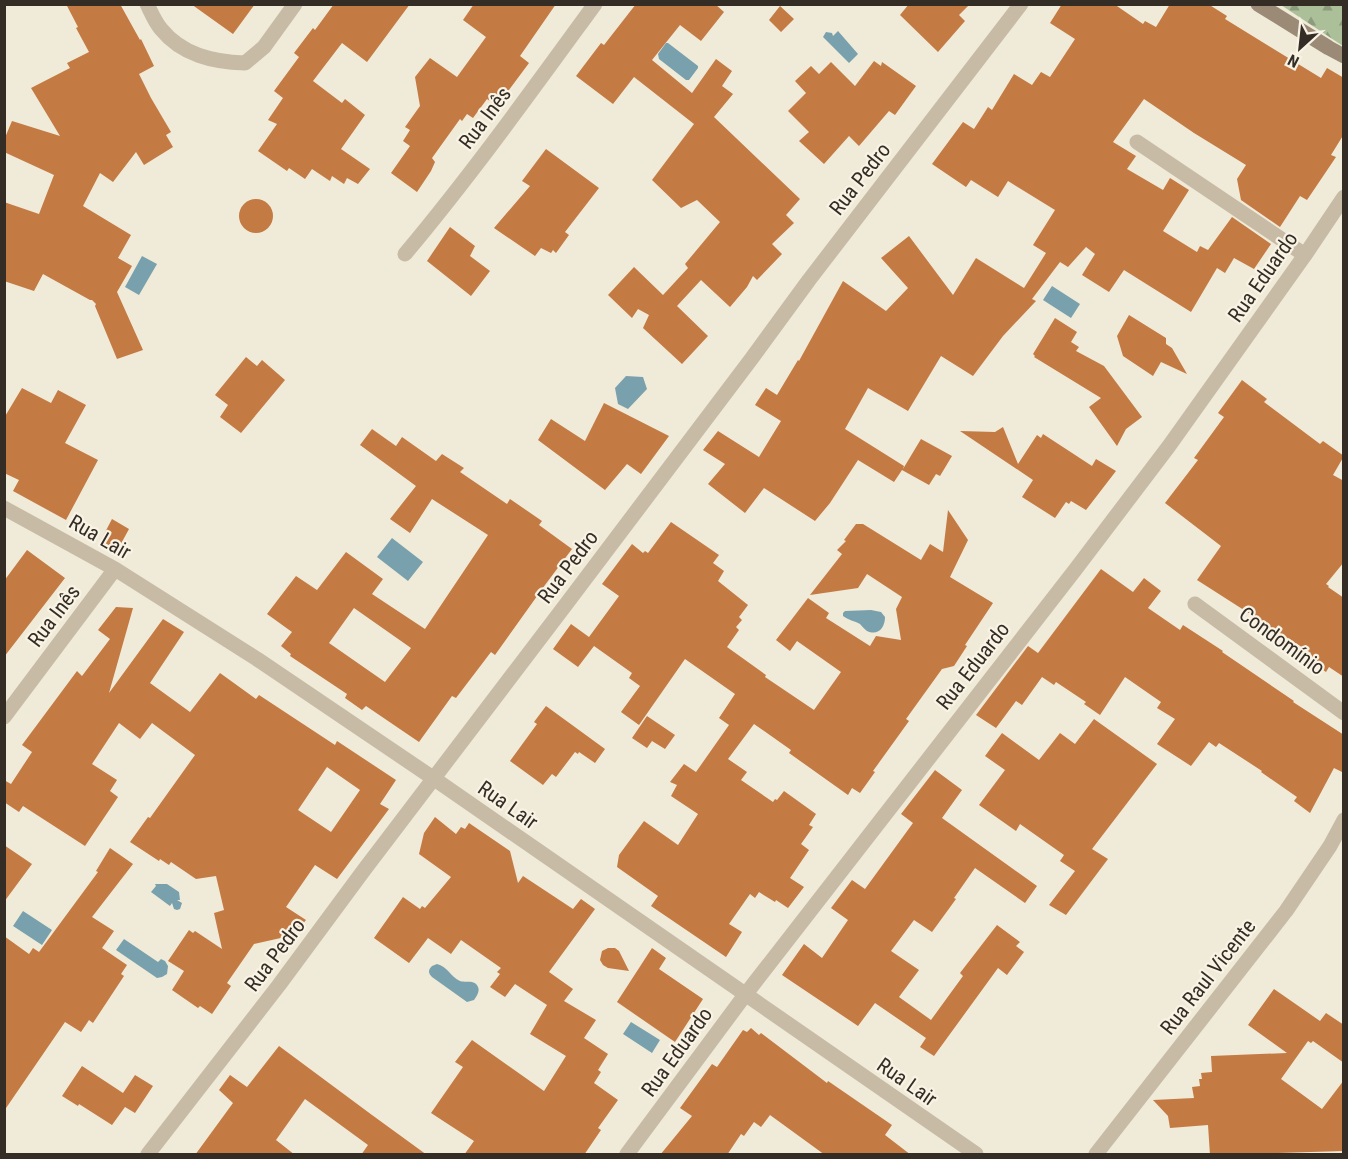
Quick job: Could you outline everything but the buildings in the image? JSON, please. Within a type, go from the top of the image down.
[{"type":"street","points":[[147,4],[160,28],[176,43],[193,54],[228,63],[245,63],[264,47],[295,4]]},
{"type":"street","name":"Rua Inês","points":[[405,254],[508,123],[595,4]]},
{"type":"street","name":"Rua Pedro","points":[[148,1155],[279,985],[809,280],[1021,4]]},
{"type":"street","points":[[1258,4],[1344,56]]},
{"type":"street","points":[[1137,142],[1305,255]]},
{"type":"street","name":"Rua Eduardo","points":[[627,1155],[745,995],[1155,465],[1344,197]]},
{"type":"street","name":"Rua Lair","points":[[4,508],[116,569],[258,659],[976,1155]]},
{"type":"street","name":"Rua Inês","points":[[4,717],[116,569]]},
{"type":"street","name":"Condomínio","points":[[1195,604],[1344,712]]},
{"type":"street","name":"Rua Raul Vicente","points":[[1096,1155],[1286,910],[1330,846],[1344,820]]},
{"type":"green space","points":[[1281,5],[1343,5],[1343,46]]},
{"type":"water","points":[[838,31],[858,54],[849,63],[823,37],[826,32],[832,33],[833,36]]},
{"type":"water","points":[[666,43],[698,66],[689,80],[659,59],[658,54]]},
{"type":"water","points":[[142,256],[157,264],[139,295],[125,287]]},
{"type":"water","points":[[1052,286],[1080,304],[1071,318],[1043,300]]},
{"type":"water","points":[[626,376],[643,377],[647,389],[628,409],[618,404],[615,388]]},
{"type":"water","points":[[392,538],[423,562],[408,581],[377,557]]},
{"type":"water","points":[[845,611],[881,612],[885,617],[882,628],[878,632],[867,631],[860,624],[843,616]]},
{"type":"water","points":[[155,884],[167,884],[179,892],[180,900],[177,900],[182,903],[180,909],[174,909],[172,903],[170,906],[151,892]]},
{"type":"water","points":[[23,911],[52,930],[42,945],[13,926]]},
{"type":"water","points":[[124,939],[158,962],[161,959],[165,961],[168,966],[167,974],[157,978],[116,950]]},
{"type":"water","points":[[437,964],[460,981],[473,982],[477,985],[479,989],[474,1000],[467,1002],[432,977],[429,970]]},
{"type":"water","points":[[631,1022],[660,1040],[652,1053],[623,1034]]}]
